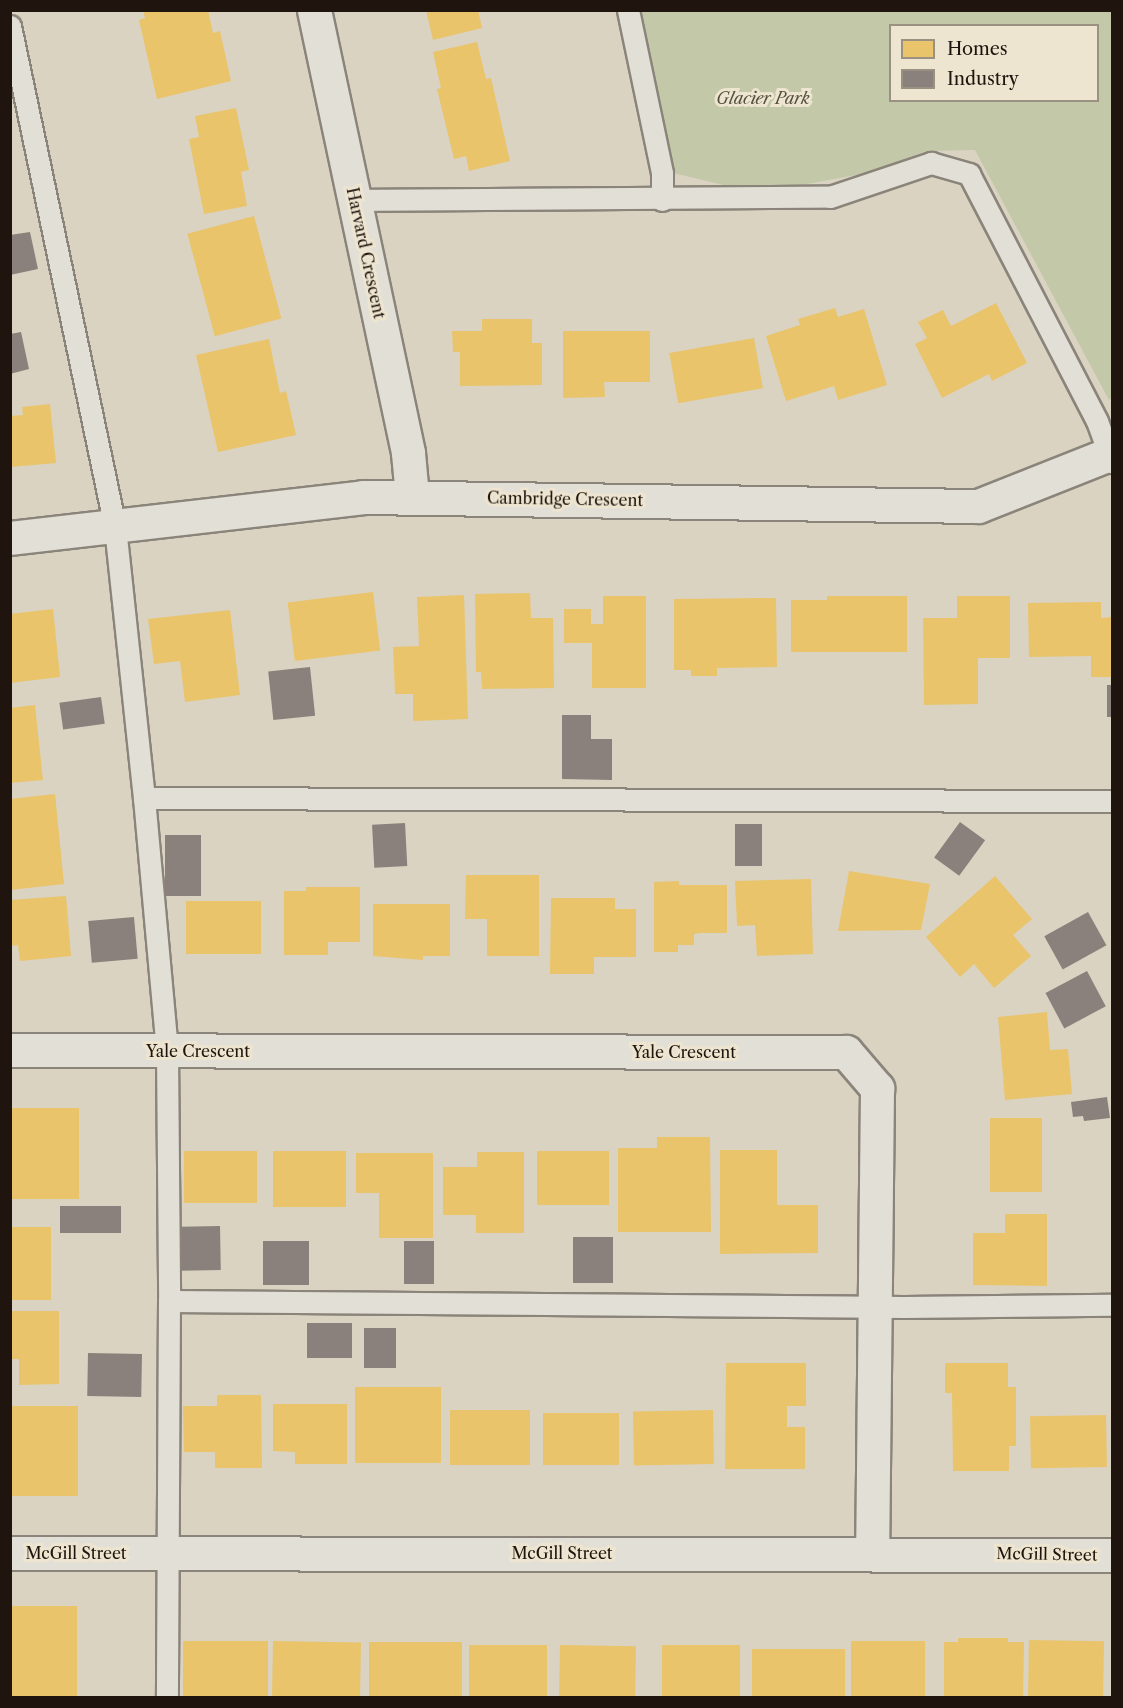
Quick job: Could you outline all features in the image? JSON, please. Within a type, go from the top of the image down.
[{"type":"street","name":"Harvard Crescent","points":[[314,10],[408,453],[412,496]]},
{"type":"street","name":"Cambridge Crescent","points":[[10,538],[363,497],[978,506],[1112,456]]},
{"type":"street","name":"Yale Crescent","points":[[10,1050],[846,1052],[877,1088],[872,1553]]},
{"type":"street","name":"McGill Street","points":[[10,1553],[1113,1555]]},
{"type":"lane","points":[[628,10],[662,173],[662,200]]},
{"type":"lane","points":[[10,26],[115,527],[144,798],[167,1051],[169,1301],[167,1698]]},
{"type":"lane","points":[[356,200],[662,200],[830,197],[931,163],[969,174],[1097,421],[1112,456]]},
{"type":"lane","points":[[144,798],[1113,801]]},
{"type":"lane","points":[[169,1301],[874,1306],[1113,1305]]},
{"type":"green space","name":"Glacier Park","points":[[641,11],[1112,11],[1112,397],[1109,400],[975,150],[926,151],[867,173],[796,186],[728,186],[673,173]]},
{"type":"building: Homes","points":[[143,10],[208,10],[213,33],[220,31],[231,81],[157,99],[139,20],[145,18]]},
{"type":"building: Homes","points":[[426,10],[478,10],[482,28],[433,40]]},
{"type":"building: Homes","points":[[477,42],[486,79],[491,78],[510,161],[469,171],[466,156],[454,159],[437,89],[441,88],[433,52]]},
{"type":"building: Homes","points":[[236,108],[249,170],[241,172],[247,206],[204,214],[189,139],[199,137],[195,116]]},
{"type":"building: Homes","points":[[254,216],[281,318],[215,336],[187,234]]},
{"type":"building: Homes","points":[[996,303],[1027,363],[992,381],[989,374],[942,398],[915,344],[927,338],[918,322],[943,310],[951,326]]},
{"type":"building: Homes","points":[[835,308],[838,317],[864,309],[887,385],[838,400],[834,386],[786,401],[766,336],[800,325],[798,319]]},
{"type":"building: Homes","points":[[482,319],[532,319],[532,343],[542,343],[542,385],[460,386],[460,352],[453,352],[452,331],[482,331]]},
{"type":"building: Homes","points":[[563,331],[650,331],[650,382],[604,382],[605,397],[563,398]]},
{"type":"building: Homes","points":[[754,338],[763,388],[678,403],[669,353]]},
{"type":"building: Homes","points":[[269,339],[280,393],[286,391],[296,435],[218,452],[196,355]]},
{"type":"building: Homes","points":[[50,404],[56,463],[10,467],[10,416],[23,415],[22,407]]},
{"type":"building: Homes","points":[[373,592],[380,651],[295,661],[288,602]]},
{"type":"building: Homes","points":[[530,593],[531,618],[553,618],[554,688],[482,689],[481,672],[476,672],[475,594]]},
{"type":"building: Homes","points":[[464,595],[468,719],[413,721],[413,694],[395,694],[393,647],[419,646],[417,597]]},
{"type":"building: Homes","points":[[603,596],[646,596],[646,688],[592,688],[592,643],[564,643],[564,609],[591,609],[591,624],[603,624]]},
{"type":"building: Homes","points":[[827,596],[907,596],[907,652],[791,652],[791,600],[827,600]]},
{"type":"building: Homes","points":[[957,596],[1010,596],[1010,658],[978,658],[978,704],[924,705],[923,618],[957,618]]},
{"type":"building: Homes","points":[[776,598],[777,667],[717,668],[717,676],[691,676],[691,670],[674,670],[674,599]]},
{"type":"building: Homes","points":[[1101,602],[1101,618],[1112,617],[1112,677],[1091,677],[1091,656],[1029,657],[1028,603]]},
{"type":"building: Homes","points":[[53,609],[60,677],[10,683],[10,614]]},
{"type":"building: Homes","points":[[230,610],[240,695],[185,702],[180,661],[154,664],[148,619]]},
{"type":"building: Homes","points":[[35,705],[43,780],[10,783],[10,708]]},
{"type":"building: Homes","points":[[55,794],[64,884],[10,890],[10,799]]},
{"type":"building: Homes","points":[[849,871],[930,884],[921,930],[838,931]]},
{"type":"building: Homes","points":[[466,875],[539,875],[539,956],[487,956],[487,919],[465,919]]},
{"type":"building: Homes","points":[[995,876],[1032,919],[1013,935],[1031,956],[994,988],[974,964],[960,977],[926,937]]},
{"type":"building: Homes","points":[[811,879],[813,954],[757,956],[755,925],[737,926],[735,881]]},
{"type":"building: Homes","points":[[679,881],[679,885],[727,885],[727,933],[694,934],[694,945],[678,945],[678,952],[654,952],[654,882]]},
{"type":"building: Homes","points":[[306,887],[360,887],[360,942],[328,942],[328,955],[284,955],[284,891],[306,891]]},
{"type":"building: Homes","points":[[66,896],[71,956],[20,961],[18,945],[10,946],[10,900]]},
{"type":"building: Homes","points":[[551,898],[615,898],[615,909],[636,909],[636,957],[594,957],[594,974],[550,974]]},
{"type":"building: Homes","points":[[186,901],[261,901],[261,954],[186,954]]},
{"type":"building: Homes","points":[[373,904],[450,904],[450,956],[423,956],[423,960],[373,956]]},
{"type":"building: Homes","points":[[1047,1012],[1050,1050],[1068,1049],[1072,1094],[1005,1100],[998,1017]]},
{"type":"building: Homes","points":[[10,1108],[79,1108],[79,1199],[10,1199]]},
{"type":"building: Homes","points":[[990,1118],[1042,1118],[1042,1192],[990,1192]]},
{"type":"building: Homes","points":[[657,1137],[710,1137],[711,1232],[618,1232],[618,1148],[657,1148]]},
{"type":"building: Homes","points":[[720,1150],[777,1150],[777,1205],[818,1205],[818,1253],[720,1254]]},
{"type":"building: Homes","points":[[184,1151],[257,1151],[257,1203],[184,1203]]},
{"type":"building: Homes","points":[[273,1151],[346,1151],[346,1207],[273,1207]]},
{"type":"building: Homes","points":[[537,1151],[609,1151],[609,1205],[537,1205]]},
{"type":"building: Homes","points":[[477,1152],[524,1152],[524,1233],[476,1233],[476,1215],[443,1215],[443,1167],[477,1167]]},
{"type":"building: Homes","points":[[356,1153],[433,1153],[433,1238],[379,1238],[379,1193],[356,1193]]},
{"type":"building: Homes","points":[[1005,1214],[1047,1214],[1047,1286],[973,1285],[973,1233],[1005,1233]]},
{"type":"building: Homes","points":[[10,1227],[51,1227],[51,1300],[10,1300]]},
{"type":"building: Homes","points":[[10,1311],[59,1311],[59,1384],[19,1385],[19,1359],[10,1359]]},
{"type":"building: Homes","points":[[726,1363],[806,1363],[806,1406],[787,1406],[787,1427],[805,1427],[805,1469],[725,1469]]},
{"type":"building: Homes","points":[[945,1363],[1008,1363],[1008,1387],[1016,1387],[1016,1446],[1009,1446],[1009,1471],[953,1471],[952,1393],[945,1393]]},
{"type":"building: Homes","points":[[355,1387],[441,1387],[441,1463],[355,1463]]},
{"type":"building: Homes","points":[[217,1395],[261,1395],[262,1468],[215,1468],[215,1452],[184,1452],[183,1406],[217,1406]]},
{"type":"building: Homes","points":[[273,1404],[347,1404],[347,1464],[295,1464],[295,1452],[273,1451]]},
{"type":"building: Homes","points":[[10,1406],[78,1406],[78,1496],[10,1496]]},
{"type":"building: Homes","points":[[450,1410],[530,1410],[530,1465],[450,1465]]},
{"type":"building: Homes","points":[[713,1410],[714,1464],[634,1465],[633,1411]]},
{"type":"building: Homes","points":[[543,1413],[619,1413],[619,1465],[543,1465]]},
{"type":"building: Homes","points":[[1106,1415],[1107,1467],[1031,1468],[1030,1416]]},
{"type":"building: Homes","points":[[10,1606],[77,1606],[77,1698],[10,1698]]},
{"type":"building: Homes","points":[[958,1638],[1008,1638],[1008,1642],[1024,1642],[1023,1698],[944,1698],[944,1642],[958,1642]]},
{"type":"building: Homes","points":[[1029,1640],[1104,1641],[1103,1698],[1028,1698]]},
{"type":"building: Homes","points":[[183,1641],[268,1641],[268,1698],[183,1698]]},
{"type":"building: Homes","points":[[273,1641],[361,1643],[360,1698],[272,1698]]},
{"type":"building: Homes","points":[[851,1641],[925,1641],[925,1698],[851,1698]]},
{"type":"building: Homes","points":[[369,1642],[462,1642],[462,1698],[369,1698]]},
{"type":"building: Homes","points":[[469,1645],[547,1645],[547,1698],[469,1698]]},
{"type":"building: Homes","points":[[560,1645],[636,1646],[635,1698],[559,1698]]},
{"type":"building: Homes","points":[[662,1645],[740,1645],[740,1698],[662,1698]]},
{"type":"building: Homes","points":[[752,1649],[845,1649],[845,1698],[752,1698]]},
{"type":"building: Industry","points":[[30,232],[38,269],[10,275],[10,235]]},
{"type":"building: Industry","points":[[21,332],[29,369],[10,374],[10,334]]},
{"type":"building: Industry","points":[[310,667],[315,716],[273,720],[268,671]]},
{"type":"building: Industry","points":[[1107,685],[1112,685],[1112,717],[1107,717]]},
{"type":"building: Industry","points":[[101,697],[105,724],[63,730],[59,703]]},
{"type":"building: Industry","points":[[562,715],[591,715],[591,739],[612,739],[612,780],[562,779]]},
{"type":"building: Industry","points":[[960,822],[985,840],[959,876],[934,858]]},
{"type":"building: Industry","points":[[405,823],[407,866],[374,868],[372,825]]},
{"type":"building: Industry","points":[[735,824],[762,824],[762,866],[735,866]]},
{"type":"building: Industry","points":[[165,835],[201,835],[201,896],[165,896]]},
{"type":"building: Industry","points":[[1088,912],[1106,945],[1063,969],[1044,936]]},
{"type":"building: Industry","points":[[134,917],[138,959],[92,963],[88,921]]},
{"type":"building: Industry","points":[[1087,971],[1106,1006],[1064,1028],[1046,993]]},
{"type":"building: Industry","points":[[1107,1097],[1110,1118],[1084,1121],[1083,1116],[1073,1117],[1071,1102]]},
{"type":"building: Industry","points":[[60,1206],[121,1206],[121,1233],[60,1233]]},
{"type":"building: Industry","points":[[220,1226],[221,1270],[181,1271],[180,1227]]},
{"type":"building: Industry","points":[[573,1237],[613,1237],[613,1283],[573,1283]]},
{"type":"building: Industry","points":[[263,1241],[309,1241],[309,1285],[263,1285]]},
{"type":"building: Industry","points":[[404,1241],[434,1241],[434,1284],[404,1284]]},
{"type":"building: Industry","points":[[307,1323],[352,1323],[352,1358],[307,1358]]},
{"type":"building: Industry","points":[[364,1328],[396,1328],[396,1368],[364,1368]]},
{"type":"building: Industry","points":[[88,1353],[142,1354],[141,1397],[87,1396]]}]
